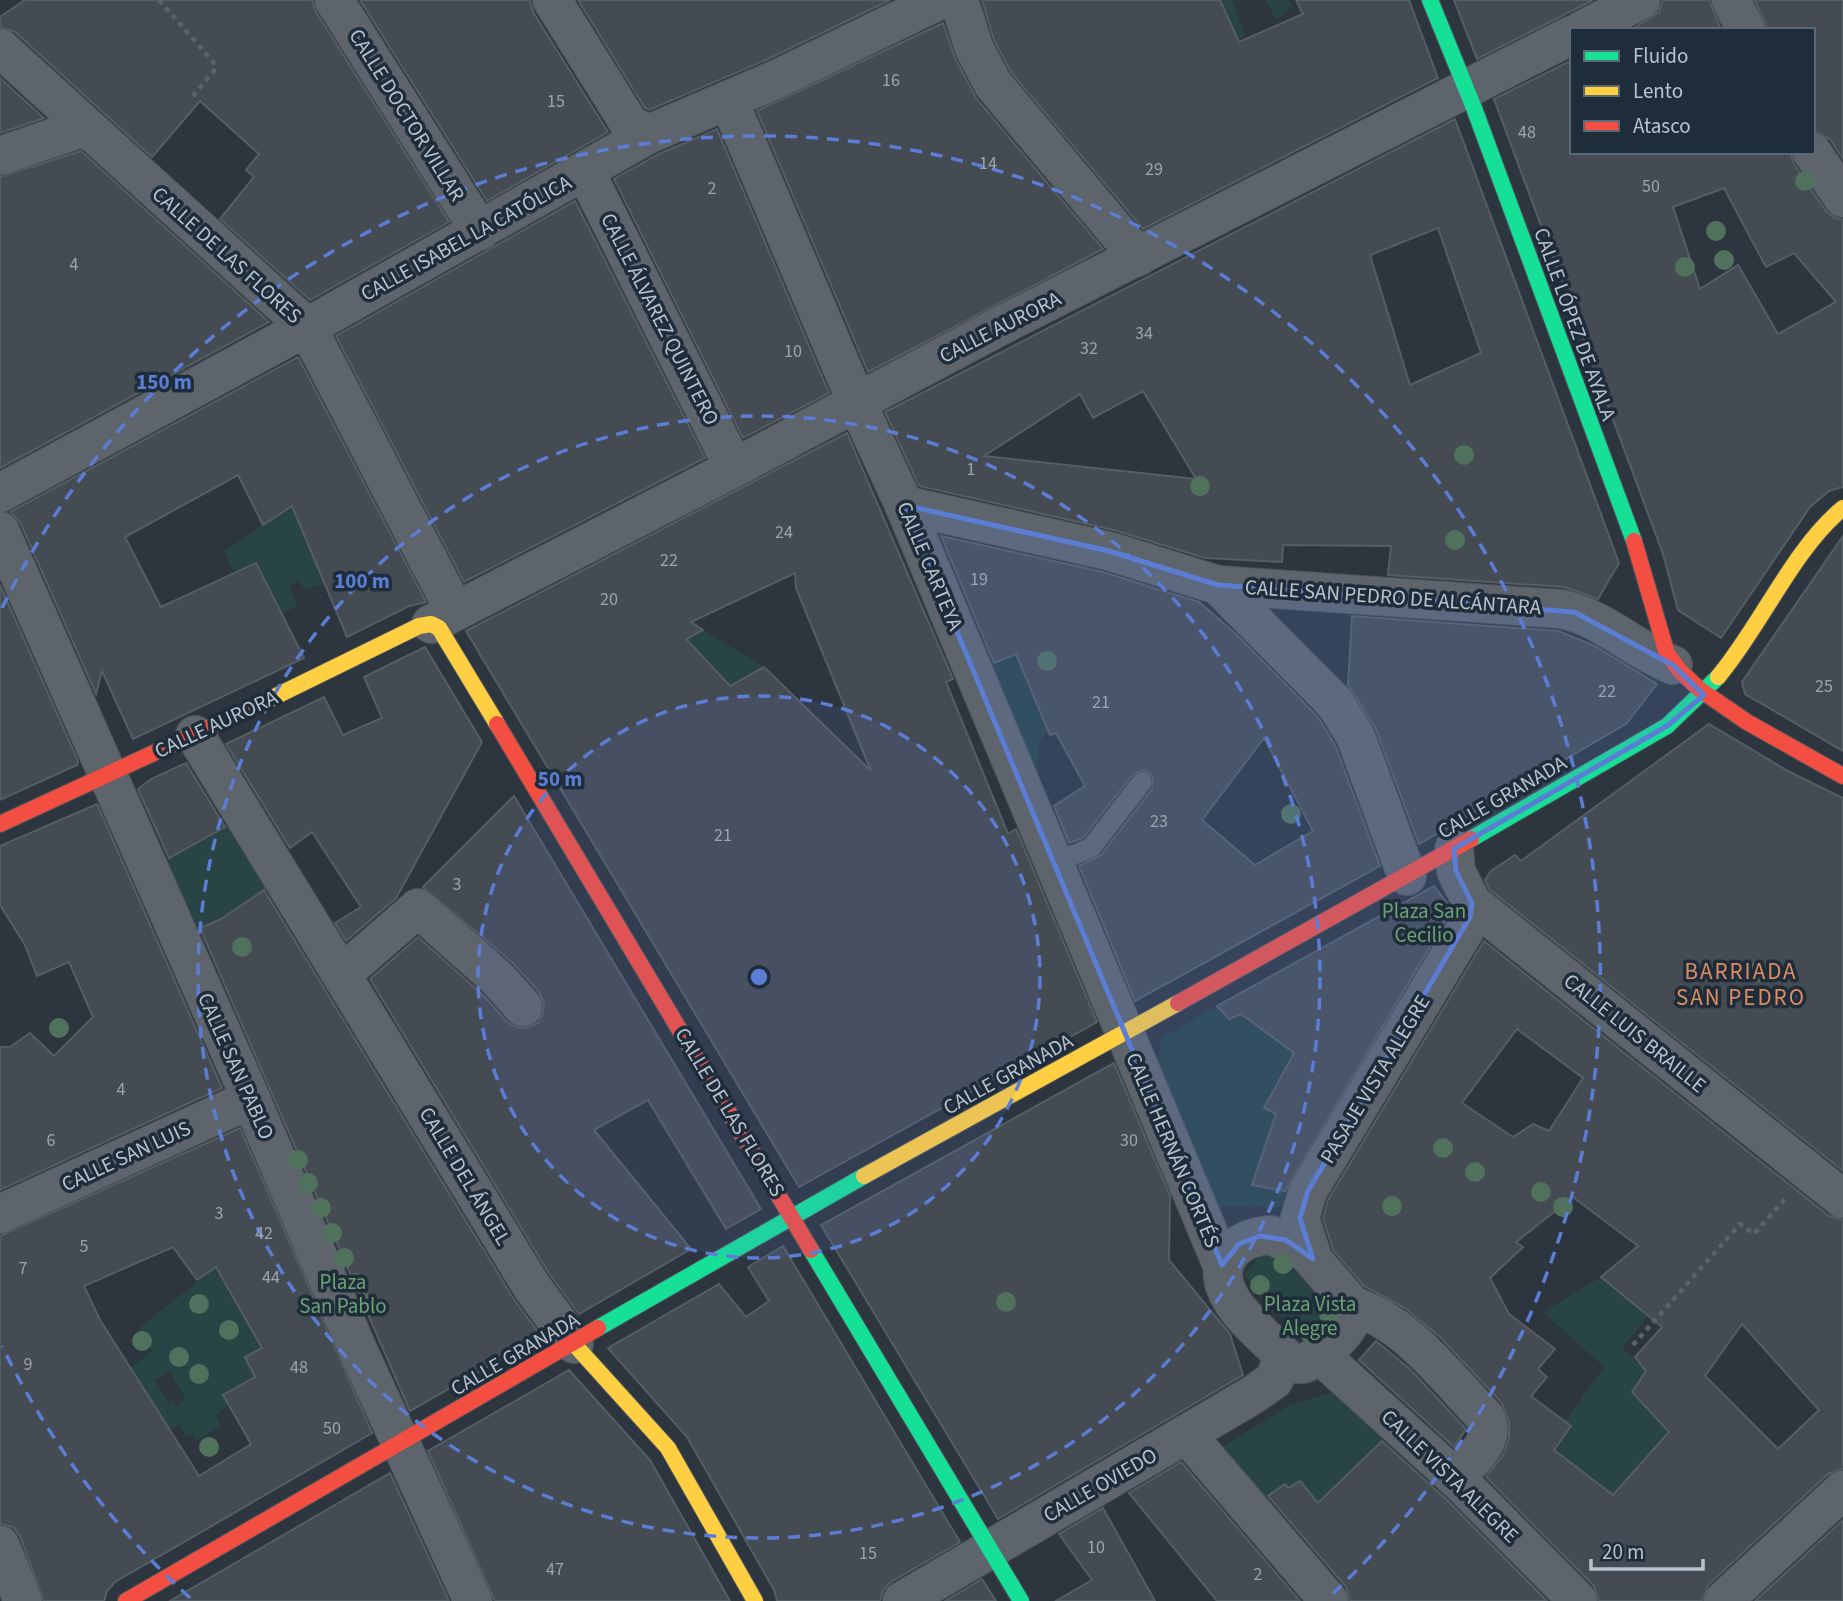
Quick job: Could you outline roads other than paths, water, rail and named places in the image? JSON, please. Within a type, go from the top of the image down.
[{"type":"street","name":"CALLE DOCTOR VILLAR","points":[[334,0],[480,231]]},
{"type":"street","points":[[552,0],[630,125],[649,134]]},
{"type":"street","name":"CALLE ISABEL LA CATÓLICA","points":[[0,493],[307,327],[649,134],[729,101],[940,0]]},
{"type":"street","points":[[959,0],[974,48],[993,84],[1138,257]]},
{"type":"street","name":"CALLE LÓPEZ DE AYALA","points":[[1430,0],[1466,88],[1642,562],[1664,649],[1673,665]]},
{"type":"street","points":[[1586,28],[1641,0]]},
{"type":"street","points":[[1731,0],[1745,28]]},
{"type":"street","name":"CALLE AURORA","points":[[0,824],[195,735],[419,625],[437,622],[1000,326],[1570,36]]},
{"type":"street","name":"CALLE DE LAS FLORES","points":[[0,47],[84,127],[307,327],[447,596],[450,606],[437,622],[1021,1601]]},
{"type":"street","name":"CALLE CARTEYA","points":[[729,101],[857,403],[904,505],[1124,1035]]},
{"type":"street","points":[[0,156],[84,127]]},
{"type":"street","points":[[1813,154],[1843,198]]},
{"type":"street","name":"CALLE ÁLVAREZ QUINTERO","points":[[585,171],[734,468]]},
{"type":"street","name":"CALLE SAN PEDRO DE ALCÁNTARA","points":[[904,505],[1109,551],[1218,585],[1562,609],[1586,616],[1639,650],[1673,665],[1704,695],[1843,776]]},
{"type":"street","name":"CALLE GRANADA","points":[[126,1601],[792,1216],[1408,876],[1667,726],[1704,695],[1721,674],[1812,540],[1826,521],[1843,508]]},
{"type":"street","name":"CALLE SAN PABLO","points":[[0,531],[473,1601]]},
{"type":"street","points":[[1218,585],[1335,703],[1354,735],[1408,876]]},
{"type":"street","name":"CALLE DEL ÁNGEL","points":[[195,735],[532,1287],[574,1343],[656,1431],[755,1601]]},
{"type":"street","name":"CALLE LUIS BRAILLE","points":[[1454,849],[1456,871],[1472,903],[1843,1199]]},
{"type":"street","name":"PASAJE VISTA ALEGRE","points":[[1313,1259],[1300,1218],[1308,1191],[1465,930],[1472,903]]},
{"type":"street","points":[[342,974],[418,908],[498,979],[523,1007]]},
{"type":"street","name":"CALLE HERNÁN CORTÉS","points":[[1124,1035],[1222,1265]]},
{"type":"street","name":"CALLE SAN LUIS","points":[[0,1214],[251,1099]]},
{"type":"street","points":[[1353,1306],[1352,1320],[1302,1355],[1234,1303],[1222,1280],[1222,1265],[1239,1244],[1260,1236],[1286,1240],[1313,1259],[1353,1306],[1369,1311],[1402,1333],[1486,1418],[1489,1426],[1486,1441],[1455,1478]]},
{"type":"street","name":"CALLE OVIEDO","points":[[902,1601],[1266,1386],[1279,1372],[1302,1355]]},
{"type":"street","name":"CALLE VISTA ALEGRE","points":[[1302,1355],[1455,1478],[1578,1601]]},
{"type":"street","points":[[1186,1434],[1329,1601]]},
{"type":"street","points":[[1723,1601],[1843,1490]]},
{"type":"street","points":[[0,1545],[23,1601]]},
{"type":"lane","points":[[1053,863],[1091,848],[1142,782]]},
{"type":"district","name":"BARRIADA SAN PEDRO","points":[[1741,984]]},
{"type":"park label","name":"Plaza San Cecilio","points":[[1424,923]]},
{"type":"park label","name":"Plaza San Pablo","points":[[343,1294]]},
{"type":"park label","name":"Plaza Vista Alegre","points":[[1310,1316]]}]
